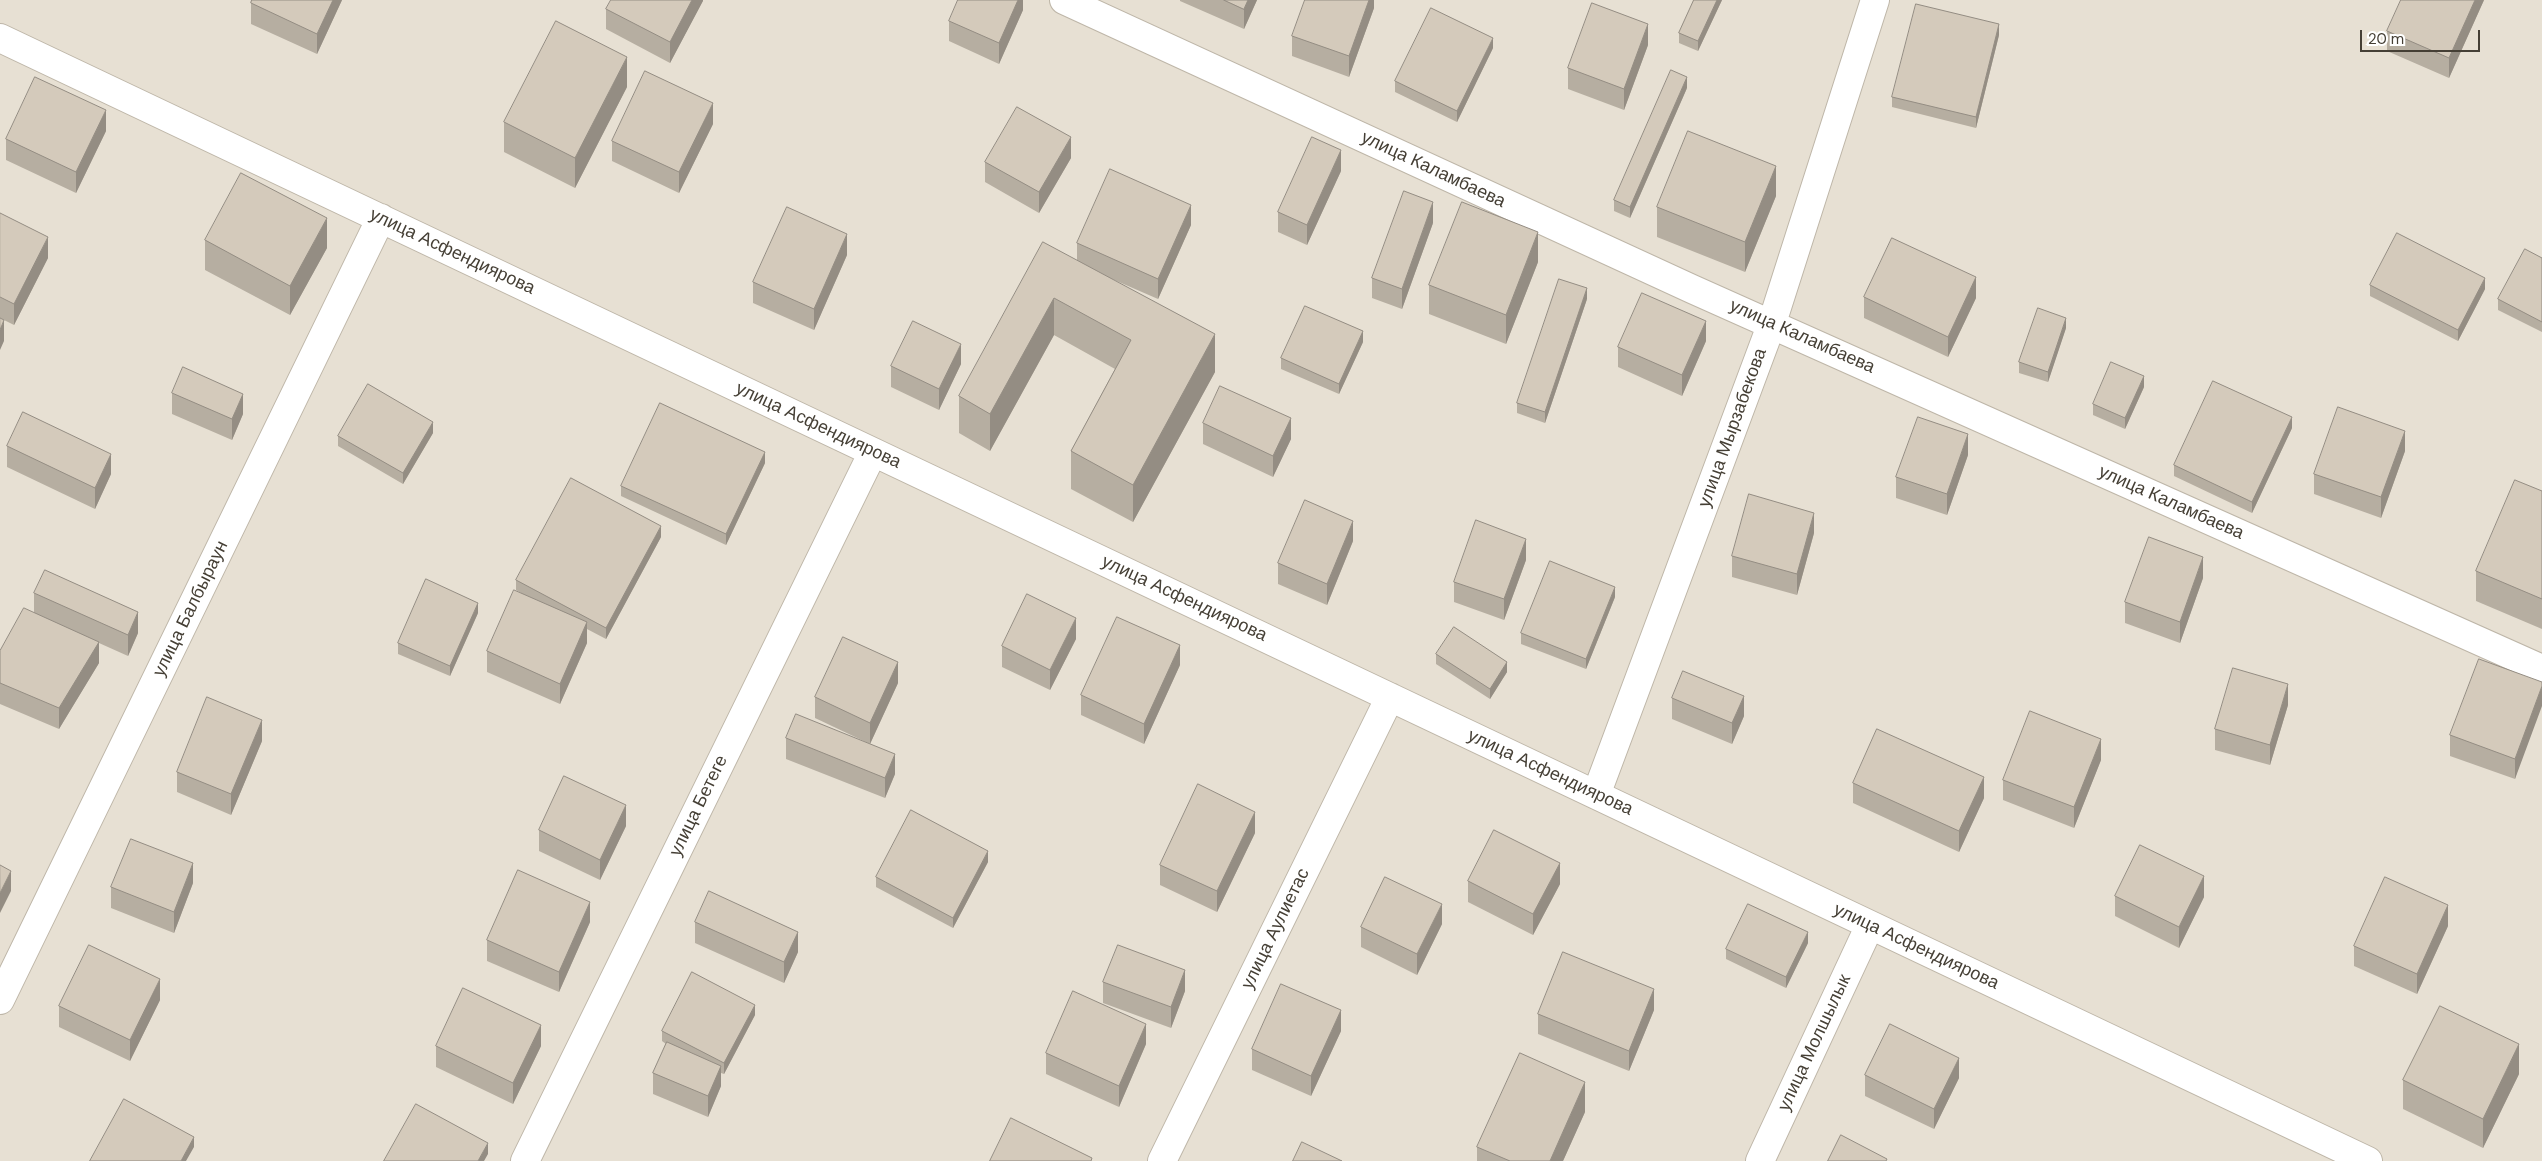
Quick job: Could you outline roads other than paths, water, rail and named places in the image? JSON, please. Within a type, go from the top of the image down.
[{"type":"street","name":"улица Каламбаева","points":[[1064,0],[1692,289],[1772,323],[2542,670]]},
{"type":"street","name":"улица Мырзабекова","points":[[1596,795],[1772,323],[1875,0]]},
{"type":"street","name":"улица Асфендиярова","points":[[0,38],[2360,1159]]},
{"type":"street","name":"улица Балбыраун","points":[[0,1000],[381,218]]},
{"type":"street","name":"улица Бетеге","points":[[525,1161],[873,452]]},
{"type":"street","name":"улица Аулиетас","points":[[1162,1161],[1390,697]]},
{"type":"street","name":"улица Молшылык","points":[[1760,1161],[1870,925]]}]
